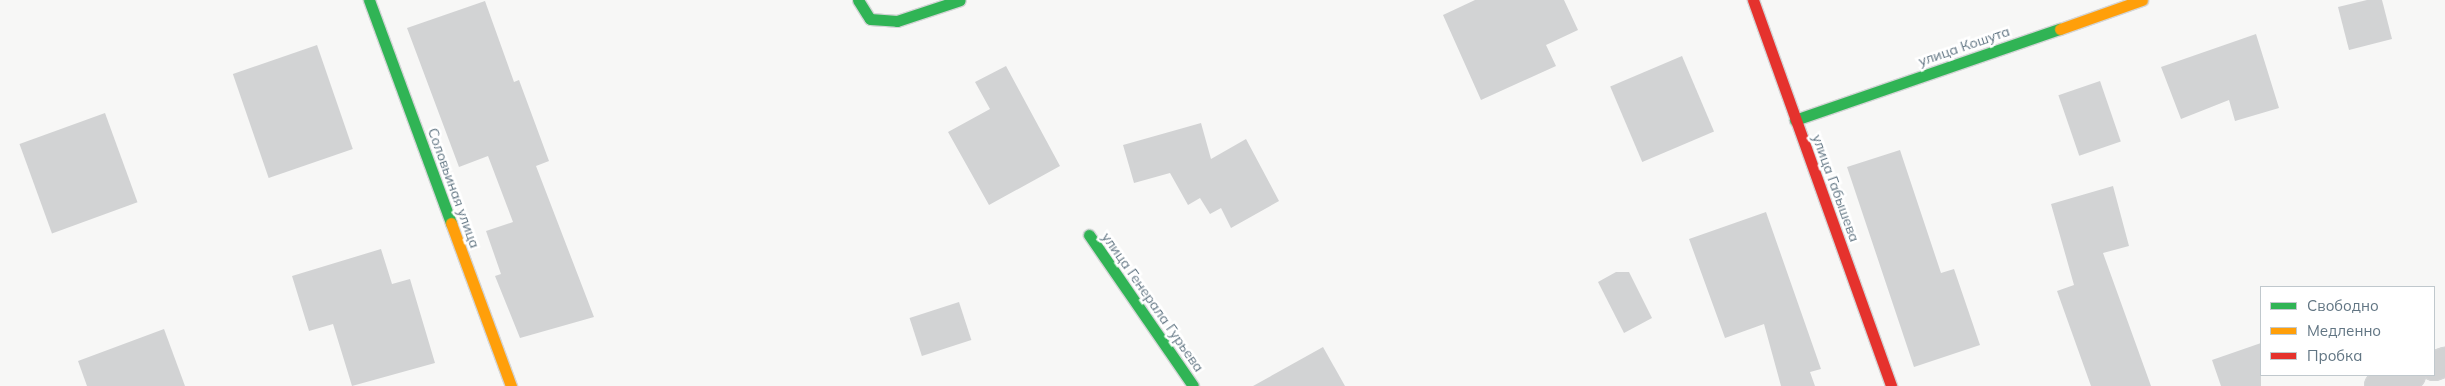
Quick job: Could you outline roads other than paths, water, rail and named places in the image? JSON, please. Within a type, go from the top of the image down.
[{"type":"street","name":"Соловьиная улица","points":[[369,0],[511,386]]},
{"type":"street","points":[[858,0],[870,20],[897,21],[960,0]]},
{"type":"street","name":"улица Габышева","points":[[1753,0],[1891,386]]},
{"type":"street","name":"улица Кошута","points":[[1795,120],[2142,0]]},
{"type":"street","name":"улица Генерала Гурьева","points":[[1089,235],[1193,386]]},
{"type":"street","points":[[2380,386],[2408,376]]}]
